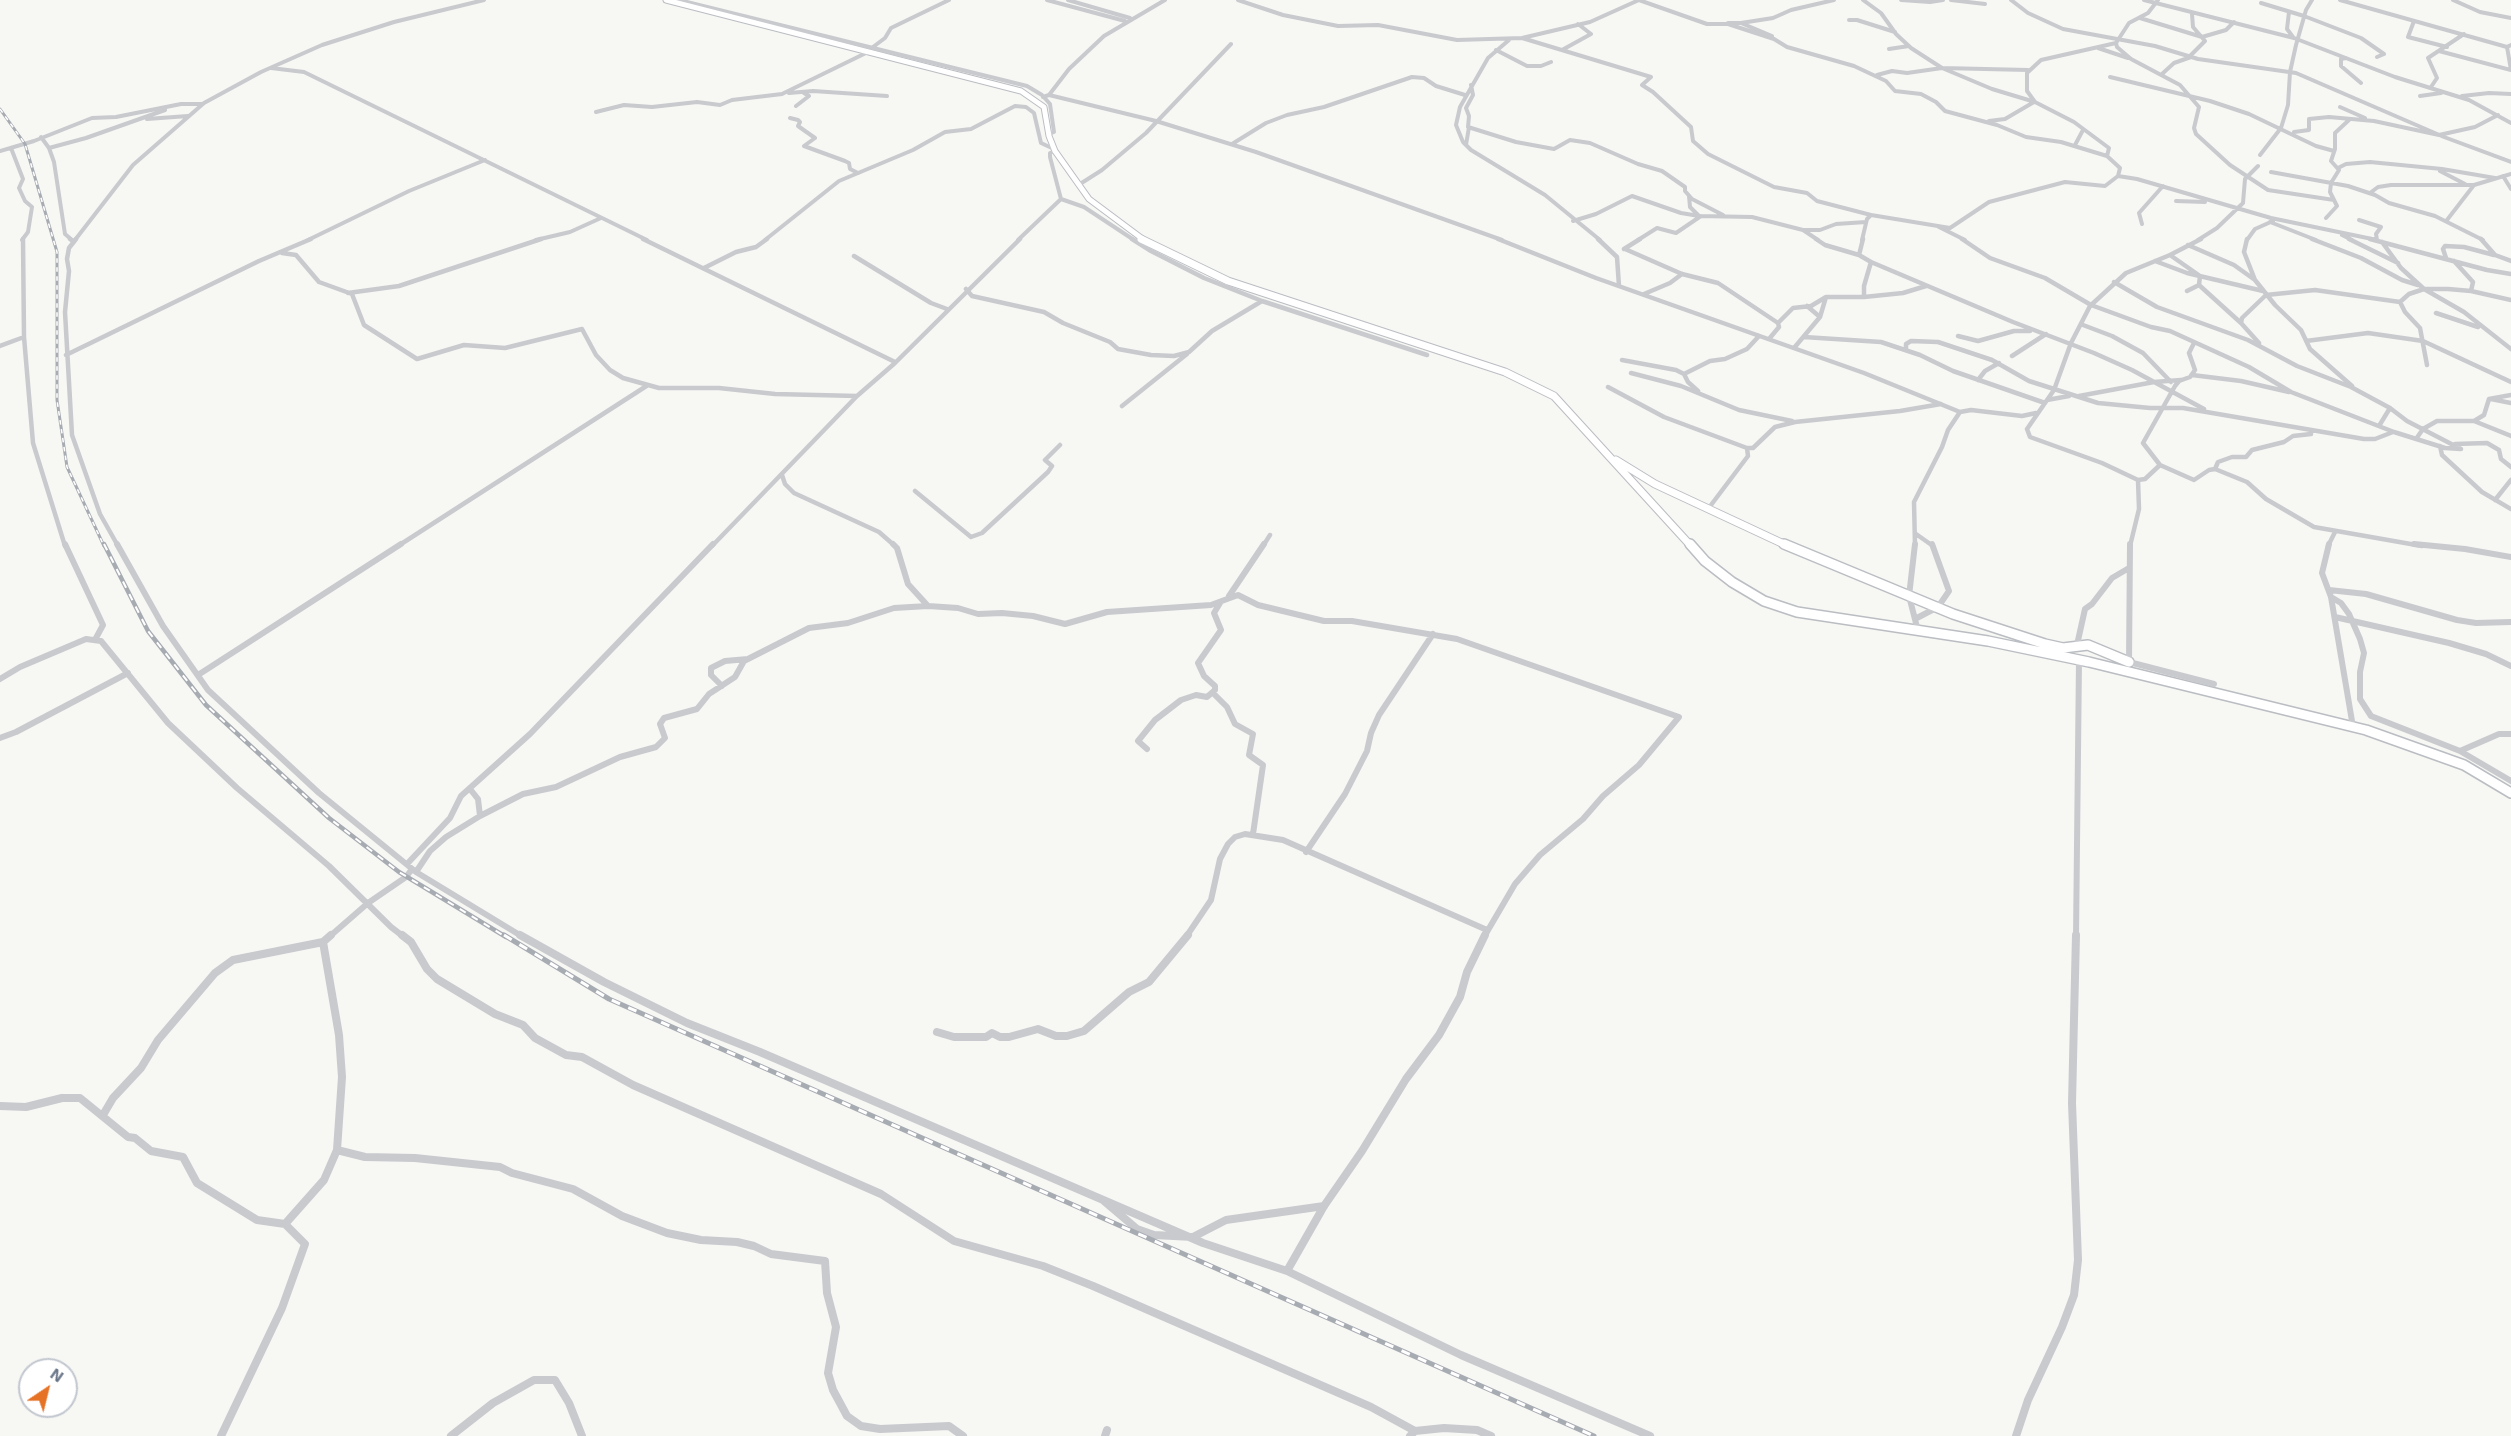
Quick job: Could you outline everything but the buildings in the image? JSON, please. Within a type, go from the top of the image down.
[{"type":"street","points":[[484,0],[351,35],[271,68],[204,103],[133,165],[69,248],[65,312],[72,435],[94,502],[163,626],[208,690],[319,793],[412,868],[505,927],[603,982],[687,1023],[1192,1237],[1287,1271],[1461,1355],[1650,1436]]},
{"type":"street","points":[[672,0],[1021,91],[1044,107],[1054,150],[1091,201],[1140,238],[1227,281],[1486,366],[1533,384],[1554,396],[1705,561],[1732,582],[1764,601],[1797,612],[1918,633],[1988,641],[2353,727],[2410,743],[2464,765],[2511,794]]},
{"type":"street","points":[[596,112],[624,105],[652,106],[697,102],[720,105],[732,100],[796,90],[870,50],[885,38],[891,28],[949,0]]},
{"type":"street","points":[[1047,0],[1125,21]]},
{"type":"street","points":[[1068,0],[1131,18]]},
{"type":"street","points":[[1043,97],[1049,95],[1085,52],[1125,21],[1165,0]]},
{"type":"street","points":[[1238,0],[1289,17],[1338,26],[1388,26],[1448,40],[1522,38],[1590,22],[1639,0],[1707,24],[1741,23],[1773,18],[1791,10],[1834,0]]},
{"type":"street","points":[[1857,0],[1863,1],[1881,13],[1909,46],[1942,68],[1992,89],[2035,102],[2068,119],[2109,148],[2107,156]]},
{"type":"street","points":[[1901,0],[1943,0]]},
{"type":"street","points":[[1951,0],[1985,4]]},
{"type":"street","points":[[2011,0],[2033,16],[2063,29],[2118,42],[2162,47],[2191,57],[2263,70],[2290,72],[2314,79],[2439,135],[2511,162]]},
{"type":"street","points":[[2144,0],[2296,39],[2459,96],[2511,123]]},
{"type":"street","points":[[2260,155],[2281,128],[2289,105],[2290,72],[2296,39],[2312,0]]},
{"type":"street","points":[[2340,0],[2509,46],[2511,70],[2439,51]]},
{"type":"street","points":[[2453,0],[2480,12],[2511,18]]},
{"type":"street","points":[[2131,59],[2117,47],[2118,42],[2129,23],[2148,13],[2157,2]]},
{"type":"street","points":[[2262,3],[2361,38],[2384,54],[2377,57]]},
{"type":"street","points":[[2289,12],[2287,29],[2296,39]]},
{"type":"street","points":[[2162,74],[2174,63],[2191,57],[2205,41],[2193,27],[2192,14]]},
{"type":"street","points":[[2137,18],[2178,28],[2202,37],[2226,30],[2234,22]]},
{"type":"street","points":[[1849,20],[1857,20],[1895,32]]},
{"type":"street","points":[[2414,21],[2408,37],[2448,47]]},
{"type":"street","points":[[1725,23],[1777,40]]},
{"type":"street","points":[[1741,23],[1767,32],[1783,45],[1805,50],[1872,74],[1886,81],[1895,91],[1918,93],[1936,102],[1945,111],[2026,137],[2075,145],[2107,156],[2120,168],[2118,176]]},
{"type":"street","points":[[1562,50],[1591,34],[1577,24]]},
{"type":"street","points":[[2431,87],[2437,78],[2428,58],[2448,47],[2464,34]]},
{"type":"street","points":[[1522,38],[1651,77],[1642,85],[1660,98],[1691,128],[1693,141],[1700,148],[1734,169],[1774,187],[1807,193],[1817,201],[1871,215],[1911,220],[1940,227],[1965,240],[1989,258],[2045,278],[2091,304],[2151,327],[2167,330],[2248,367],[2290,392],[2394,432],[2461,450],[2454,444],[2407,421],[2390,408],[2357,390],[2297,366],[2248,340],[2157,307],[2114,282]]},
{"type":"street","points":[[1510,39],[1496,50],[1471,85],[1457,114],[1456,125],[1466,145],[1477,154],[1545,195],[1573,221],[1616,254],[1619,286]]},
{"type":"street","points":[[1872,74],[1881,75],[1892,71],[1907,73],[1942,68],[2028,70],[2042,60],[2118,42]]},
{"type":"street","points":[[1080,184],[1102,170],[1146,133],[1231,44]]},
{"type":"street","points":[[1889,49],[1909,46]]},
{"type":"street","points":[[2098,48],[2131,59],[2180,85],[2199,107],[2194,128],[2196,134],[2215,153],[2246,176],[2273,192],[2334,200]]},
{"type":"street","points":[[870,50],[1027,86],[1050,104],[1054,132],[1049,134]]},
{"type":"street","points":[[1496,50],[1527,66],[1541,66],[1551,62]]},
{"type":"street","points":[[2347,58],[2341,58],[2341,66],[2361,83]]},
{"type":"street","points":[[271,68],[301,70],[896,362]]},
{"type":"street","points":[[2028,70],[2027,91],[2035,102]]},
{"type":"street","points":[[1232,144],[1266,123],[1287,115],[1324,107],[1412,76],[1424,78],[1436,86],[1465,95]]},
{"type":"street","points":[[2110,77],[2188,95],[2250,114],[2316,146],[2334,152]]},
{"type":"street","points":[[1466,145],[1469,116],[1466,108],[1473,95],[1471,85]]},
{"type":"street","points":[[796,90],[887,96]]},
{"type":"street","points":[[796,90],[807,93],[809,96],[796,106]]},
{"type":"street","points":[[2420,96],[2445,92]]},
{"type":"street","points":[[2459,96],[2490,93],[2511,94]]},
{"type":"street","points":[[1049,95],[1156,121],[1232,144],[1494,237],[1619,286],[1794,348],[1960,412],[1971,410],[2022,416],[2036,413]]},
{"type":"street","points":[[1985,122],[2005,119],[2035,102]]},
{"type":"street","points":[[0,151],[92,118],[105,118],[174,105],[204,103]]},
{"type":"street","points":[[49,148],[86,138],[174,105]]},
{"type":"street","points":[[704,268],[736,252],[756,247],[839,181],[913,150],[945,132],[971,129],[1015,106],[1026,107],[1034,114],[1041,143],[1054,150]]},
{"type":"street","points":[[2340,107],[2374,121]]},
{"type":"street","points":[[2287,131],[2309,130],[2309,119],[2314,118],[2374,121],[2439,135],[2475,127],[2498,115]]},
{"type":"street","points":[[105,118],[116,121],[189,116]]},
{"type":"street","points":[[790,118],[798,120],[800,122],[798,126],[815,138],[804,146],[845,160],[849,163],[850,169],[859,173]]},
{"type":"street","points":[[2338,168],[2331,161],[2336,132],[2349,120]]},
{"type":"street","points":[[1469,127],[1516,142],[1554,149],[1566,141],[1582,141],[1638,164],[1662,171],[1685,187],[1689,196],[1723,215]]},
{"type":"street","points":[[2075,145],[2083,130]]},
{"type":"street","points":[[41,137],[49,148],[54,162],[65,234],[74,242]]},
{"type":"street","points":[[0,679],[75,644],[96,638],[103,626],[59,531],[33,443],[24,337],[22,240],[28,232],[32,207],[25,201],[19,188],[23,179],[11,148]]},
{"type":"street","points":[[1054,150],[1050,153],[1050,157],[1061,199]]},
{"type":"street","points":[[66,355],[426,183],[485,160]]},
{"type":"street","points":[[2338,168],[2363,161],[2434,168],[2494,178]]},
{"type":"street","points":[[2160,465],[2145,479],[2138,480],[2102,463],[2030,437],[2027,429],[2054,390],[2071,344],[2091,304],[2126,273],[2170,255],[2202,238],[2243,203],[2243,185],[2246,176],[2258,166]]},
{"type":"street","points":[[2326,218],[2336,209],[2330,192],[2331,183],[2338,168]]},
{"type":"street","points":[[2434,168],[2466,184]]},
{"type":"street","points":[[2271,172],[2370,193],[2389,203],[2447,220],[2479,237],[2495,255]]},
{"type":"street","points":[[2370,193],[2382,186],[2474,185],[2511,174]]},
{"type":"street","points":[[1940,227],[1956,226],[1989,202],[2065,182],[2101,186],[2118,176],[2163,186],[2237,209],[2511,274]]},
{"type":"street","points":[[2503,176],[2511,189]]},
{"type":"street","points":[[2447,220],[2474,185]]},
{"type":"street","points":[[2142,224],[2140,212],[2163,186]]},
{"type":"street","points":[[1573,221],[1596,214],[1629,196],[1638,197],[1681,213],[1700,216],[1752,217],[1803,230],[1820,230],[1836,224],[1866,222]]},
{"type":"street","points":[[1689,196],[1690,207],[1700,216]]},
{"type":"street","points":[[1061,199],[1076,204],[1151,251],[1204,278],[1262,301],[1427,355]]},
{"type":"street","points":[[103,1115],[113,1098],[141,1068],[158,1040],[215,973],[233,960],[323,942],[368,903],[406,877],[450,818],[459,799],[530,734],[593,671],[857,396],[896,362],[966,289],[1061,199]]},
{"type":"street","points":[[1076,204],[1091,201]]},
{"type":"street","points":[[2176,201],[2212,202]]},
{"type":"street","points":[[1859,255],[1866,222],[1871,215]]},
{"type":"street","points":[[1616,254],[1657,228],[1678,232],[1700,216]]},
{"type":"street","points":[[347,293],[399,286],[539,239],[570,232],[601,218]]},
{"type":"street","points":[[2282,220],[2270,222],[2248,234],[2244,249],[2255,280],[2264,293],[2301,330],[2310,349],[2335,368],[2357,390]]},
{"type":"street","points":[[2359,220],[2382,227],[2376,234],[2379,241],[2423,287],[2464,312],[2511,349]]},
{"type":"street","points":[[2270,222],[2361,258],[2402,280],[2423,287],[2471,291],[2511,300]]},
{"type":"street","points":[[1803,230],[1825,245],[1859,255],[1926,286],[2071,344],[2173,389],[2210,412]]},
{"type":"street","points":[[2338,232],[2398,263]]},
{"type":"street","points":[[2188,245],[2234,265],[2255,280]]},
{"type":"street","points":[[2446,258],[2443,249],[2445,246],[2464,247],[2511,261]]},
{"type":"street","points":[[1625,249],[1683,274],[1718,283],[1778,323]]},
{"type":"street","points":[[282,253],[296,255],[319,282],[352,294],[364,324],[417,359],[464,345],[505,348],[582,329],[596,355],[610,370],[623,378],[648,385],[671,390],[719,388],[775,394],[857,396]]},
{"type":"street","points":[[2170,255],[2200,276]]},
{"type":"street","points":[[854,256],[912,292],[946,309]]},
{"type":"street","points":[[2453,260],[2473,282],[2471,291]]},
{"type":"street","points":[[2155,261],[2163,266],[2264,293],[2315,290],[2400,302],[2423,287]]},
{"type":"street","points":[[1864,297],[1864,286],[1871,262]]},
{"type":"street","points":[[2143,266],[2182,263]]},
{"type":"street","points":[[1644,294],[1670,283],[1683,274]]},
{"type":"street","points":[[2199,285],[2200,276]]},
{"type":"street","points":[[2187,291],[2199,285]]},
{"type":"street","points":[[2199,285],[2267,349]]},
{"type":"street","points":[[1769,339],[1779,327],[1778,323],[1793,308],[1807,306],[1826,297],[1864,297],[1903,293],[1926,286]]},
{"type":"street","points":[[966,289],[972,296],[1044,312],[1118,349],[1151,355],[1174,356],[1189,352]]},
{"type":"street","points":[[2241,323],[2242,318],[2264,293]]},
{"type":"street","points":[[1794,348],[1820,317],[1826,297]]},
{"type":"street","points":[[1122,406],[1212,331],[1262,301]]},
{"type":"street","points":[[2400,302],[2405,312],[2420,328],[2427,364]]},
{"type":"street","points":[[1807,306],[1820,317]]},
{"type":"street","points":[[2436,314],[2482,328]]},
{"type":"street","points":[[2082,325],[2112,336],[2143,353],[2151,359],[2173,389]]},
{"type":"street","points":[[1958,336],[1978,341],[2014,331],[2035,330]]},
{"type":"street","points":[[2306,341],[2368,333],[2423,341],[2511,382]]},
{"type":"street","points":[[2012,356],[2046,334]]},
{"type":"street","points":[[1684,374],[1710,361],[1725,359],[1747,349],[1759,336]]},
{"type":"street","points":[[0,346],[24,337]]},
{"type":"street","points":[[1804,338],[1846,342],[1881,342],[1978,380],[2046,401],[2085,396],[2154,382],[2182,380]]},
{"type":"street","points":[[2248,340],[2258,342]]},
{"type":"street","points":[[1906,350],[1906,344],[1911,342],[1938,342],[1999,363],[2020,377],[2054,390],[2098,403],[2183,408],[2364,439],[2375,439],[2394,432]]},
{"type":"street","points":[[2192,375],[2195,370],[2189,353],[2194,343]]},
{"type":"street","points":[[1622,360],[1658,365],[1684,374],[1688,382],[1703,396]]},
{"type":"street","points":[[1978,380],[1984,371],[1999,363]]},
{"type":"street","points":[[1631,374],[1681,386],[1739,410],[1796,422]]},
{"type":"street","points":[[2290,392],[2279,392],[2241,381],[2192,375],[2182,380],[2173,389],[2143,443],[2160,465],[2194,480],[2209,470],[2215,469],[2247,482],[2266,499],[2314,527],[2334,532],[2511,557]]},
{"type":"street","points":[[198,675],[648,385]]},
{"type":"street","points":[[1608,387],[1664,417],[1747,448],[1753,448],[1777,427],[1796,422],[1900,411],[1941,404]]},
{"type":"street","points":[[2489,399],[2511,396]]},
{"type":"street","points":[[2489,399],[2511,403]]},
{"type":"street","points":[[2474,421],[2484,415],[2489,399]]},
{"type":"street","points":[[2379,426],[2390,408]]},
{"type":"street","points":[[1918,633],[1909,596],[1916,534],[1914,502],[1948,430],[1960,412]]},
{"type":"street","points":[[1767,416],[1776,422],[1777,427]]},
{"type":"street","points":[[2416,439],[2423,429],[2437,421],[2474,421],[2511,436]]},
{"type":"street","points":[[2215,469],[2218,462],[2232,457],[2246,457],[2252,450],[2284,442],[2293,436],[2325,434]]},
{"type":"street","points":[[2454,444],[2469,441],[2487,443],[2499,450],[2501,459],[2511,467]]},
{"type":"street","points":[[915,491],[971,537],[982,533],[1048,472],[1052,466],[1045,460],[1060,446]]},
{"type":"street","points":[[2440,446],[2442,455],[2466,478],[2511,509]]},
{"type":"street","points":[[1708,509],[1748,456],[1747,448]]},
{"type":"street","points":[[1609,456],[1655,484],[1776,541],[1938,607],[2045,644],[2063,648],[2088,645],[2129,662],[2214,684]]},
{"type":"street","points":[[782,474],[785,484],[794,493],[879,532],[897,548],[908,584],[928,606]]},
{"type":"street","points":[[2129,662],[2129,548],[2139,509],[2138,480]]},
{"type":"street","points":[[2495,500],[2511,480]]},
{"type":"street","points":[[2334,532],[2330,539],[2322,573],[2335,616],[2353,727]]},
{"type":"street","points":[[1915,619],[1938,607],[1949,591],[1933,545],[1916,534]]},
{"type":"street","points":[[1227,599],[1244,577],[1270,535]]},
{"type":"street","points":[[2077,645],[2085,609],[2092,604],[2112,578],[2129,568]]},
{"type":"street","points":[[2329,590],[2366,594],[2467,622],[2511,622]]},
{"type":"street","points":[[722,686],[711,675],[711,668],[725,661],[748,659],[809,628],[848,624],[894,608],[928,606],[958,608],[978,614],[1002,613],[1033,616],[1065,624],[1107,612],[1176,609],[1220,603],[1238,595],[1258,605],[1324,621],[1352,621],[1433,634],[1476,646],[1679,717],[1639,765],[1603,795],[1583,819],[1540,855],[1515,884],[1487,930],[1467,972],[1460,997],[1439,1035],[1406,1079],[1362,1151],[1324,1206],[1287,1271]]},
{"type":"street","points":[[2331,597],[2341,603],[2352,620],[2364,653],[2360,672],[2360,699],[2371,716],[2460,751],[2511,781]]},
{"type":"street","points":[[1214,693],[1215,686],[1204,676],[1198,663],[1221,630],[1214,613],[1220,603]]},
{"type":"street","points":[[2335,616],[2449,643],[2486,654],[2511,666]]},
{"type":"street","points":[[1306,852],[1345,794],[1368,751],[1371,733],[1379,715],[1433,634]]},
{"type":"street","points":[[96,638],[101,641],[168,723],[368,903],[391,927],[411,942],[437,979],[495,1014],[523,1025],[535,1038],[567,1054],[582,1057],[633,1085],[873,1191],[954,1241],[1043,1266],[1093,1286],[1371,1407],[1412,1433],[1444,1428],[1477,1430],[1491,1436]]},
{"type":"street","points":[[412,868],[446,837],[523,794],[556,787],[620,758],[656,747],[666,738],[660,724],[662,720],[674,714],[697,710],[709,694],[735,677],[748,659]]},
{"type":"street","points":[[2016,1436],[2028,1400],[2070,1306],[2078,1260],[2072,1104],[2079,829],[2079,661]]},
{"type":"street","points":[[0,738],[128,674]]},
{"type":"street","points":[[1147,749],[1138,741],[1155,720],[1181,700],[1196,695],[1207,697],[1214,693]]},
{"type":"street","points":[[1214,693],[1227,707],[1235,724],[1253,734],[1250,755],[1263,765],[1252,834]]},
{"type":"street","points":[[2460,751],[2499,734],[2511,734]]},
{"type":"street","points":[[470,789],[478,799],[480,816]]},
{"type":"street","points":[[937,1032],[954,1038],[986,1037],[992,1033],[1000,1037],[1009,1037],[1035,1030],[1056,1036],[1067,1036],[1084,1031],[1129,992],[1152,980],[1193,929],[1211,900],[1220,859],[1228,844],[1235,837],[1245,834],[1283,840],[1487,930]]},
{"type":"street","points":[[285,1224],[324,1180],[337,1150],[342,1077],[340,1045],[323,942]]},
{"type":"street","points":[[0,1106],[26,1107],[73,1097],[80,1098],[128,1137],[135,1138],[151,1151],[183,1157],[196,1183],[257,1220],[285,1224],[305,1244],[282,1308],[222,1436]]},
{"type":"street","points":[[337,1150],[365,1157],[415,1158],[500,1167],[512,1173],[573,1189],[622,1216],[667,1233],[701,1240],[754,1245],[771,1254],[825,1261],[827,1293],[836,1327],[828,1373],[832,1390],[847,1416],[861,1426],[880,1429],[949,1426],[963,1436]]},
{"type":"street","points":[[1100,1197],[1137,1228],[1154,1235],[1192,1237],[1226,1220],[1324,1206]]},
{"type":"street","points":[[451,1436],[493,1403],[534,1380],[555,1380],[569,1403],[582,1436]]},
{"type":"railway","points":[[0,109],[25,144],[57,252],[57,400],[67,467],[104,546]]},
{"type":"railway","points":[[104,544],[148,631],[206,705],[329,818],[399,872],[506,937]]},
{"type":"railway","points":[[504,935],[609,999],[1594,1436]]}]
